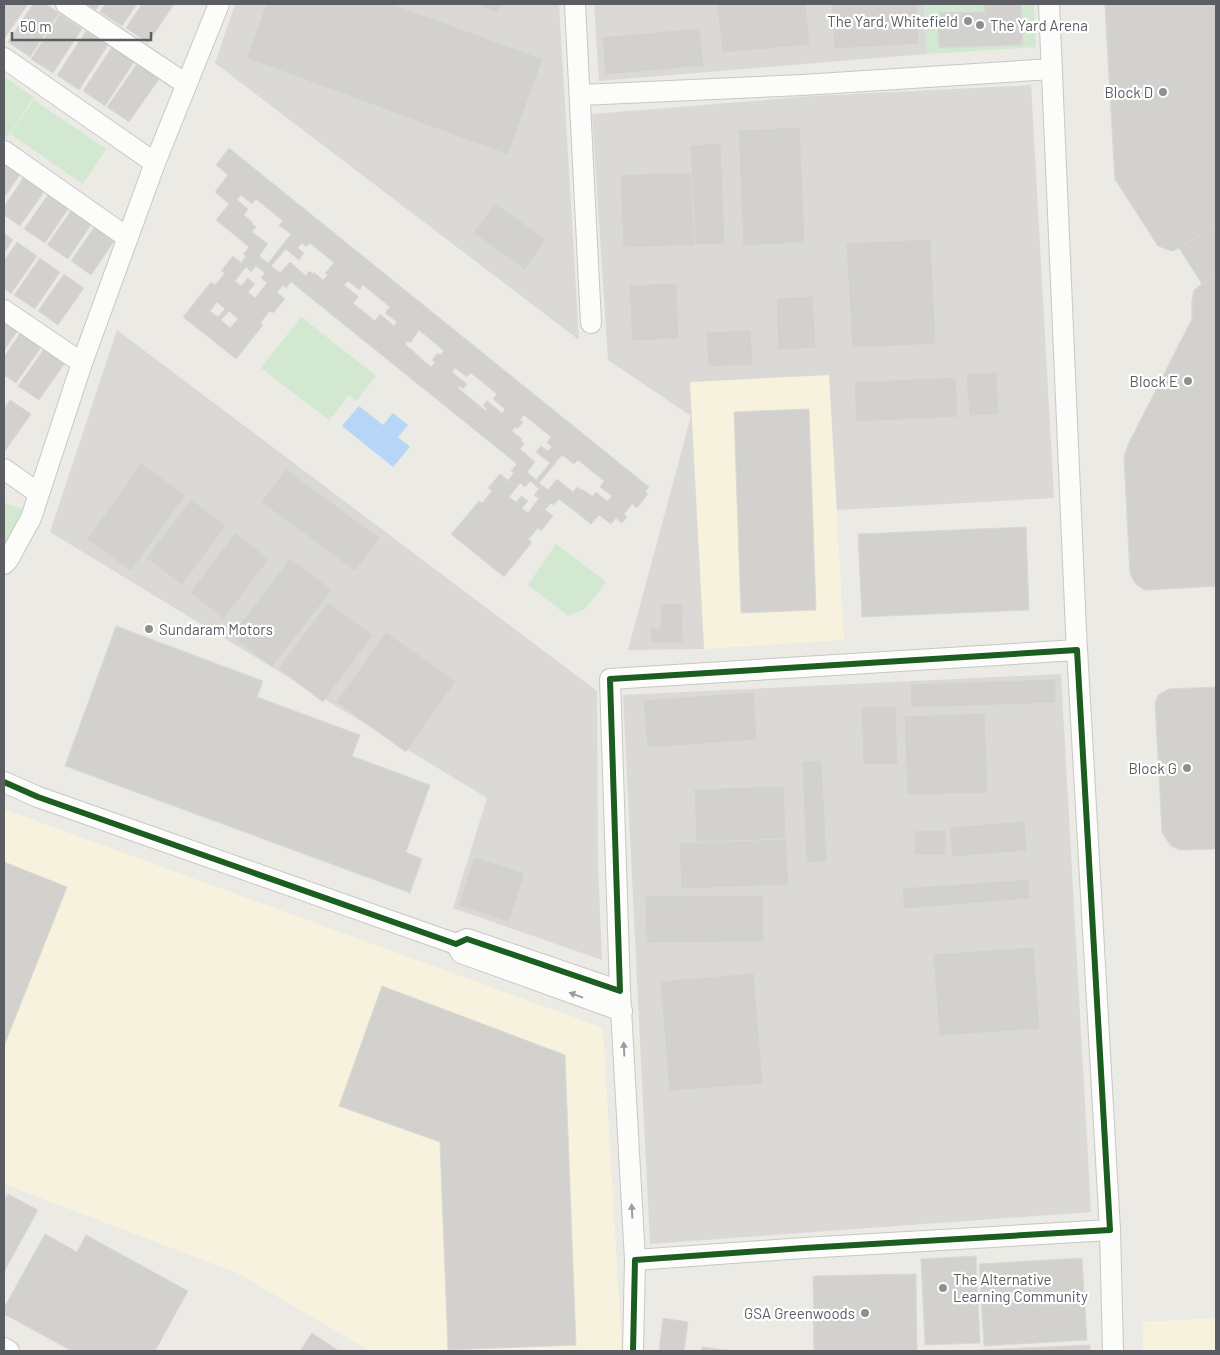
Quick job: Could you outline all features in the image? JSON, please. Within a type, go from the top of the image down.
[{"type":"street","points":[[66,4],[186,84]]},
{"type":"street","points":[[4,564],[31,518],[82,363],[155,163],[219,4]]},
{"type":"street","points":[[575,4],[591,323]]},
{"type":"street","points":[[1050,4],[1077,650],[1110,1230],[1113,1351]]},
{"type":"street","points":[[4,58],[155,163]]},
{"type":"street","points":[[580,95],[802,85],[1052,69]]},
{"type":"street","points":[[4,151],[128,238]]},
{"type":"street","points":[[4,310],[82,363]]},
{"type":"street","points":[[4,469],[38,493]]},
{"type":"street","points":[[633,1351],[635,1260],[620,991],[610,679],[1077,650]]},
{"type":"street","points":[[4,782],[38,797],[456,944],[461,953],[622,1011]]},
{"type":"street","points":[[456,944],[467,939],[620,991]]},
{"type":"street","points":[[635,1260],[814,1247],[1110,1230]]},
{"type":"street","points":[[4,1348],[9,1351]]},
{"type":"shaded area","points":[[235,4],[559,4],[579,340],[215,63]]},
{"type":"shaded area","points":[[594,4],[924,4],[927,54],[599,81]]},
{"type":"shaded area","points":[[1031,85],[1054,498],[837,510],[829,375],[690,382],[704,649],[628,650],[691,416],[608,360],[592,114],[813,96]]},
{"type":"shaded area","points":[[117,330],[597,691],[598,866],[602,960],[453,908],[487,798],[50,532]]},
{"type":"shaded area","points":[[829,375],[844,640],[704,649],[689,382]]},
{"type":"shaded area","points":[[1061,674],[1091,1212],[650,1244],[623,695]]},
{"type":"shaded area","points":[[4,809],[603,1028],[622,1351],[370,1351],[237,1273],[4,1184]]},
{"type":"shaded area","points":[[1216,1318],[1216,1351],[1143,1351],[1142,1322]]},
{"type":"green space","name":"The Yard Arena","points":[[924,4],[1034,4],[1036,47],[927,54]]},
{"type":"green space","points":[[4,77],[34,97],[7,137],[4,136]]},
{"type":"green space","points":[[34,100],[106,149],[83,184],[10,134]]},
{"type":"green space","points":[[301,317],[376,376],[356,401],[349,395],[329,420],[261,368]]},
{"type":"green space","points":[[4,503],[28,510],[4,557]]},
{"type":"green space","points":[[556,544],[606,582],[585,609],[568,616],[528,585]]},
{"type":"water","points":[[359,406],[383,425],[393,413],[408,425],[398,437],[410,447],[393,467],[342,426]]},
{"type":"building","points":[[4,4],[28,4],[4,39]]},
{"type":"building","points":[[33,4],[46,4],[59,13],[30,57],[8,42]]},
{"type":"building","points":[[86,4],[100,4],[96,10]]},
{"type":"building","points":[[105,4],[137,4],[122,26],[100,12]]},
{"type":"building","points":[[142,4],[174,4],[148,43],[126,28]]},
{"type":"building","points":[[266,4],[393,4],[543,59],[508,155],[246,58]]},
{"type":"building","points":[[476,4],[502,4],[498,13]]},
{"type":"building","points":[[717,4],[806,4],[810,45],[722,53]]},
{"type":"building","points":[[831,4],[917,4],[919,44],[834,49]]},
{"type":"building","name":"The Yard Arena","points":[[984,4],[1021,4],[1023,45],[939,48],[937,13],[985,12]]},
{"type":"building","points":[[1105,4],[1216,4],[1216,586],[1144,590],[1134,582],[1130,573],[1124,456],[1192,319],[1194,290],[1202,284],[1179,248],[1172,251],[1158,246],[1115,179]]},
{"type":"building","name":"Block D","points":[[1105,4],[1216,4],[1216,225],[1172,251],[1158,246],[1115,179]]},
{"type":"building","points":[[60,14],[82,29],[53,73],[31,59]]},
{"type":"building","points":[[700,28],[704,66],[605,75],[602,37]]},
{"type":"building","points":[[86,31],[108,45],[79,90],[57,75]]},
{"type":"building","points":[[112,47],[134,62],[105,106],[83,91]]},
{"type":"building","points":[[137,64],[159,79],[129,122],[107,107]]},
{"type":"building","points":[[800,127],[805,243],[743,246],[738,130]]},
{"type":"building","points":[[721,143],[725,244],[695,245],[690,145]]},
{"type":"building","points":[[229,148],[649,487],[645,492],[648,494],[637,508],[632,504],[624,514],[627,517],[622,523],[616,518],[611,524],[599,515],[591,524],[559,499],[554,505],[551,503],[545,510],[536,502],[539,499],[534,495],[539,489],[530,481],[525,487],[520,483],[517,487],[508,480],[514,473],[511,471],[517,464],[291,282],[286,288],[283,285],[277,292],[285,299],[273,313],[270,311],[260,323],[263,325],[236,359],[183,317],[211,282],[215,285],[225,273],[221,271],[233,256],[241,263],[246,256],[243,254],[249,247],[216,220],[229,204],[215,192],[228,175],[216,165]],"holes":[[[241,195],[252,204],[256,199],[283,221],[279,225],[291,234],[268,263],[259,256],[268,244],[252,232],[256,227],[244,215],[248,209],[237,200]],[[302,243],[306,247],[310,243],[334,263],[325,273],[328,275],[323,280],[314,272],[313,274],[309,271],[306,276],[290,262],[280,273],[271,266],[286,249],[299,260],[304,253],[298,248]],[[256,266],[265,273],[261,278],[267,283],[255,298],[248,292],[255,284],[248,278],[241,286],[235,281],[246,267],[251,272]],[[348,281],[359,290],[363,285],[390,307],[385,313],[397,322],[394,326],[380,314],[375,321],[353,303],[359,297],[344,285]],[[217,302],[225,309],[218,317],[210,311]],[[229,311],[238,319],[230,328],[221,320]],[[419,330],[444,351],[440,355],[438,353],[432,360],[435,362],[431,367],[405,344],[408,341],[410,343]],[[455,368],[467,377],[471,373],[497,394],[493,399],[505,409],[502,413],[487,401],[483,405],[487,409],[486,411],[458,388],[460,386],[463,389],[467,384],[452,372]],[[524,415],[551,437],[547,443],[552,447],[548,451],[541,446],[536,452],[550,463],[536,480],[527,472],[535,462],[520,449],[524,444],[521,441],[522,439],[512,431],[515,427],[517,429],[523,422],[520,420]],[[562,455],[574,464],[578,460],[604,481],[600,487],[612,496],[607,501],[596,492],[592,496],[577,487],[573,492],[557,479],[548,490],[539,483]]]},
{"type":"building","points":[[4,161],[21,173],[4,198]]},
{"type":"building","points":[[691,172],[695,245],[623,248],[620,175]]},
{"type":"building","points":[[25,175],[46,189],[20,226],[4,215],[4,207]]},
{"type":"building","points":[[50,192],[70,206],[45,243],[24,229]]},
{"type":"building","points":[[495,203],[546,239],[525,270],[473,233]]},
{"type":"building","points":[[73,208],[93,222],[68,259],[47,245]]},
{"type":"building","points":[[97,223],[117,237],[91,275],[71,261]]},
{"type":"building","points":[[4,233],[13,240],[4,253]]},
{"type":"building","points":[[931,239],[936,344],[852,348],[846,243]]},
{"type":"building","points":[[17,242],[37,256],[11,294],[4,288],[4,261]]},
{"type":"building","points":[[40,258],[60,272],[35,309],[14,295]]},
{"type":"building","points":[[64,274],[84,288],[58,325],[38,311]]},
{"type":"building","name":"Block E","points":[[1216,275],[1216,586],[1144,590],[1134,582],[1130,573],[1124,456],[1192,319],[1194,290]]},
{"type":"building","points":[[677,283],[679,339],[632,341],[629,285]]},
{"type":"building","points":[[813,296],[816,348],[778,350],[776,298]]},
{"type":"building","points":[[4,320],[18,330],[4,351]]},
{"type":"building","points":[[751,330],[753,365],[708,367],[706,332]]},
{"type":"building","points":[[21,332],[42,346],[16,383],[4,375],[4,357]]},
{"type":"building","points":[[44,349],[65,363],[39,400],[18,386]]},
{"type":"building","points":[[997,372],[999,415],[969,416],[966,374]]},
{"type":"building","points":[[956,377],[958,417],[856,422],[854,382]]},
{"type":"building","points":[[10,400],[31,414],[5,451],[4,409]]},
{"type":"building","points":[[809,409],[816,610],[741,613],[734,412]]},
{"type":"building","points":[[141,463],[186,495],[131,571],[87,539]]},
{"type":"building","points":[[286,469],[380,538],[355,571],[261,502]]},
{"type":"building","points":[[500,474],[517,487],[509,497],[516,502],[521,496],[528,501],[522,508],[528,513],[536,502],[553,516],[541,531],[538,528],[528,540],[532,542],[504,577],[451,534],[479,501],[482,503],[492,491],[488,488]]},
{"type":"building","points":[[191,499],[226,526],[182,585],[146,558]]},
{"type":"building","points":[[1026,527],[1029,610],[862,617],[858,534]]},
{"type":"building","points":[[235,533],[269,559],[224,619],[190,593]]},
{"type":"building","points":[[290,558],[332,590],[272,667],[231,636]]},
{"type":"building","points":[[328,602],[373,635],[323,702],[278,668]]},
{"type":"building","points":[[682,603],[683,643],[651,643],[650,628],[660,628],[660,604]]},
{"type":"building","points":[[116,626],[263,681],[257,697],[360,735],[352,756],[430,785],[406,852],[422,859],[410,893],[65,766]]},
{"type":"building","points":[[386,632],[456,681],[406,752],[336,702]]},
{"type":"building","points":[[1056,679],[1056,703],[911,708],[910,684]]},
{"type":"building","name":"Block G","points":[[1216,687],[1216,849],[1181,850],[1171,846],[1162,833],[1155,703],[1158,695],[1169,689]]},
{"type":"building","points":[[754,692],[757,740],[647,748],[643,700]]},
{"type":"building","points":[[896,706],[898,764],[863,765],[861,707]]},
{"type":"building","points":[[985,713],[988,793],[907,795],[904,716]]},
{"type":"building","points":[[822,760],[827,862],[806,863],[802,761]]},
{"type":"building","points":[[784,786],[786,839],[696,843],[694,789]]},
{"type":"building","points":[[1025,821],[1027,851],[952,857],[949,827]]},
{"type":"building","points":[[946,830],[946,855],[914,855],[914,831]]},
{"type":"building","points":[[786,839],[789,885],[681,889],[679,843]]},
{"type":"building","points":[[474,857],[525,873],[509,922],[458,906]]},
{"type":"building","points":[[4,862],[67,887],[4,1046]]},
{"type":"building","points":[[1029,879],[1030,899],[904,909],[902,888]]},
{"type":"building","points":[[764,895],[764,942],[646,943],[645,896]]},
{"type":"building","points":[[1034,947],[1040,1029],[939,1036],[933,954]]},
{"type":"building","points":[[754,973],[763,1084],[669,1091],[660,981]]},
{"type":"building","points":[[382,986],[565,1055],[576,1345],[448,1350],[440,1142],[339,1106]]},
{"type":"building","points":[[8,1194],[38,1210],[4,1272],[4,1202]]},
{"type":"building","points":[[45,1234],[77,1252],[86,1235],[188,1291],[155,1351],[72,1351],[4,1314],[4,1308]]},
{"type":"building","points":[[976,1256],[980,1343],[925,1345],[921,1259]]},
{"type":"building","points":[[1082,1258],[1087,1340],[984,1346],[979,1264]]},
{"type":"building","name":"GSA Greenwoods","points":[[916,1274],[917,1351],[814,1351],[813,1276]]},
{"type":"building","points":[[663,1318],[688,1322],[684,1351],[659,1351]]},
{"type":"building","points":[[312,1333],[339,1351],[300,1351]]},
{"type":"building","points":[[1090,1345],[1090,1351],[958,1351]]},
{"type":"building","points":[[702,1347],[734,1351],[701,1351]]},
{"type":"cycle path","points":[[4,782],[38,797],[456,944],[467,939],[620,991],[610,679],[1077,650],[1110,1230],[635,1260],[633,1351]]},
{"type":"place","name":"The Yard, Whitefield","points":[[968,21]]},
{"type":"place","name":"The Yard Arena","points":[[980,25]]},
{"type":"place","name":"Block D","points":[[1163,92]]},
{"type":"place","name":"Block E","points":[[1188,381]]},
{"type":"place","name":"Sundaram Motors","points":[[149,629]]},
{"type":"place","name":"Block G","points":[[1187,768]]},
{"type":"place","name":"The Alternative Learning Community","points":[[943,1288]]},
{"type":"place","name":"GSA Greenwoods","points":[[865,1313]]}]
